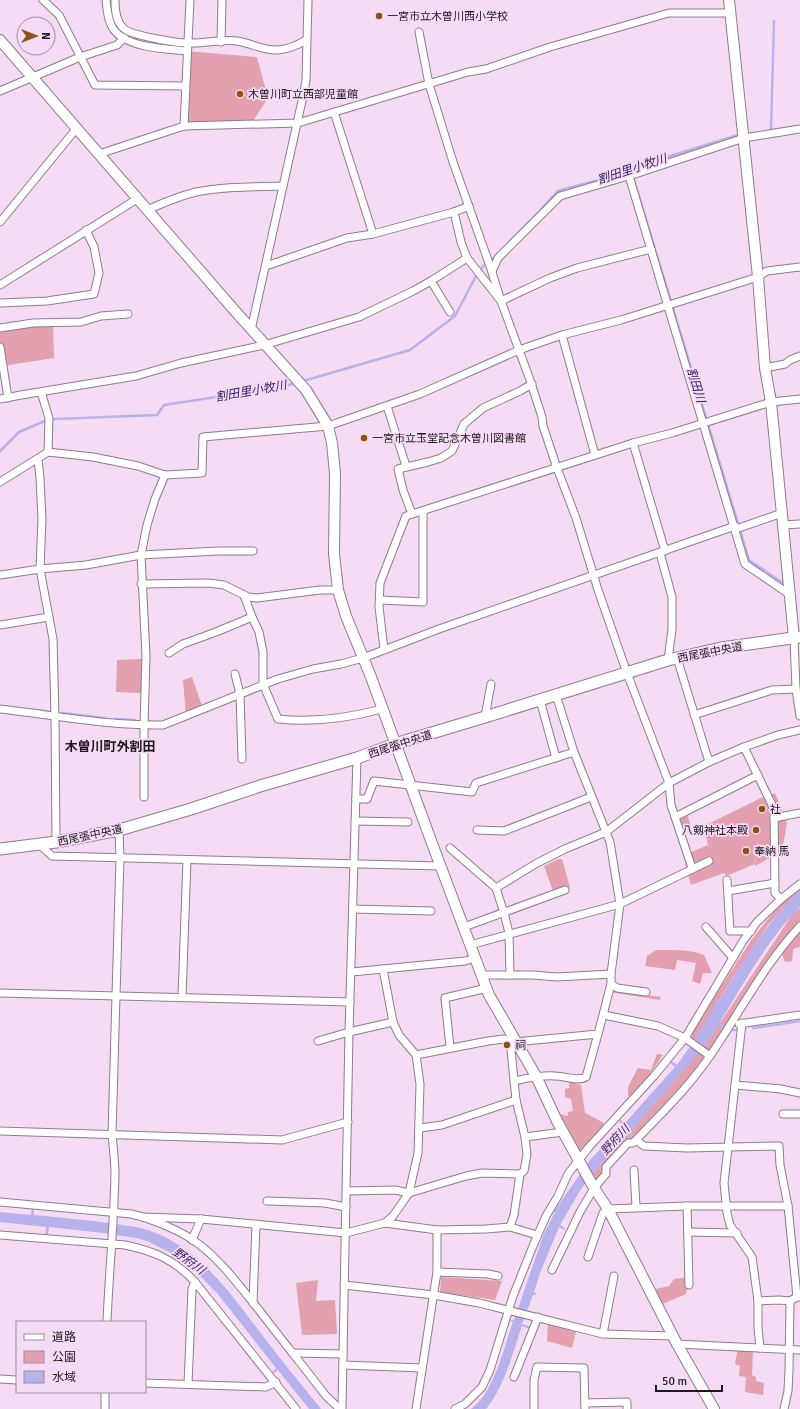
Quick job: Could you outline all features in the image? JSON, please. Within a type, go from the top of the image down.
[{"type":"main road","name":"西尾張中央道","points":[[0,849],[40,845],[119,830],[191,809],[260,786],[357,758],[395,744],[485,718],[673,659],[721,648],[797,638]]},
{"type":"street","points":[[43,0],[58,15],[95,85],[185,86]]},
{"type":"street","points":[[106,0],[108,15],[113,29],[124,38],[145,45],[187,51]]},
{"type":"street","points":[[115,0],[115,12],[119,23],[126,30],[143,36],[187,43],[238,41],[265,50],[279,50],[295,46],[306,40]]},
{"type":"street","points":[[184,126],[190,0]]},
{"type":"street","points":[[220,42],[222,0]]},
{"type":"street","points":[[251,330],[298,123],[306,80],[308,0]]},
{"type":"street","points":[[729,0],[758,277],[765,368],[771,402],[790,594],[797,638],[796,689],[800,716]]},
{"type":"street","points":[[99,154],[184,126],[298,123],[468,72],[486,69],[550,47],[669,14],[730,13]]},
{"type":"street","points":[[419,32],[429,84],[453,162],[492,271],[501,301],[532,384],[542,417],[543,426],[576,518],[627,673],[668,783],[671,805],[692,868]]},
{"type":"street","points":[[0,91],[80,57],[117,45],[124,38]]},
{"type":"street","points":[[0,40],[264,345],[306,390],[328,426],[336,473],[334,554],[338,590],[346,616],[487,988],[515,1042],[536,1076],[563,1132],[594,1188],[608,1209],[675,1340],[714,1409]]},
{"type":"street","points":[[334,112],[373,234]]},
{"type":"street","points":[[0,222],[76,129]]},
{"type":"street","points":[[492,271],[498,258],[560,196],[632,175],[744,138],[800,129]]},
{"type":"street","points":[[632,175],[651,249],[670,304],[738,528],[745,564],[790,594]]},
{"type":"street","points":[[147,210],[168,201],[196,192],[223,188],[283,186]]},
{"type":"street","points":[[0,285],[137,198]]},
{"type":"street","points":[[266,266],[347,238],[373,234],[454,212],[469,206]]},
{"type":"street","points":[[454,212],[461,242],[468,258],[501,301]]},
{"type":"street","points":[[0,303],[47,301],[94,294],[99,273],[94,247],[86,230]]},
{"type":"street","points":[[501,301],[550,278],[577,268],[651,249]]},
{"type":"street","points":[[0,347],[4,398],[136,376],[181,363],[264,345],[358,317],[413,291],[468,258]]},
{"type":"street","points":[[0,482],[48,452],[93,457],[138,466],[165,475],[202,472],[203,437],[328,426],[420,394],[519,350],[758,277],[767,272],[800,267]]},
{"type":"street","points":[[431,281],[450,312]]},
{"type":"street","points":[[0,328],[33,323],[60,324],[81,322],[102,316],[128,314]]},
{"type":"street","points":[[562,336],[595,455]]},
{"type":"street","points":[[765,368],[785,364],[800,356]]},
{"type":"street","points":[[412,514],[403,490],[398,469],[441,458],[452,451],[464,424],[483,408],[532,384]]},
{"type":"street","points":[[41,392],[49,420],[48,452]]},
{"type":"street","points":[[384,649],[380,583],[406,516],[633,443],[706,423],[771,402],[800,399]]},
{"type":"street","points":[[387,406],[406,466]]},
{"type":"street","points":[[633,443],[662,552],[672,597],[673,659],[694,715],[709,762]]},
{"type":"street","points":[[38,458],[42,519],[40,569],[53,639],[56,842]]},
{"type":"street","points":[[144,796],[146,656],[141,584],[141,555],[147,525],[155,499],[165,475]]},
{"type":"street","points":[[380,600],[423,602],[423,511]]},
{"type":"street","points":[[0,709],[55,717],[144,725],[163,725],[263,684],[314,668],[341,664],[363,658],[384,649],[662,552],[782,514]]},
{"type":"street","points":[[783,525],[800,524]]},
{"type":"street","points":[[0,575],[40,569],[86,565],[141,555],[218,551],[253,551]]},
{"type":"street","points":[[141,584],[208,583],[224,585],[248,598],[320,590],[338,590]]},
{"type":"street","points":[[244,595],[259,632],[263,652],[263,684],[278,719],[316,720],[366,713],[382,709]]},
{"type":"street","points":[[0,625],[49,617]]},
{"type":"street","points":[[169,653],[183,644],[252,617]]},
{"type":"street","points":[[235,674],[240,694],[242,759]]},
{"type":"street","points":[[485,718],[491,684]]},
{"type":"street","points":[[694,715],[772,690],[796,689]]},
{"type":"street","points":[[514,1081],[536,1076],[556,1076],[578,1079],[586,1077],[604,1015],[611,984],[620,904],[610,842],[574,752],[556,695]]},
{"type":"street","points":[[540,700],[556,758]]},
{"type":"street","points":[[496,888],[537,863],[606,832],[668,783],[709,762],[744,747],[778,734],[800,730]]},
{"type":"street","points":[[744,747],[774,809],[775,883],[776,893],[781,899]]},
{"type":"street","points":[[356,798],[367,798],[374,781],[472,792],[476,783],[574,752]]},
{"type":"street","points":[[341,1409],[347,1191],[349,1032],[352,972],[357,758]]},
{"type":"street","points":[[675,817],[758,775]]},
{"type":"street","points":[[477,830],[504,831],[591,797]]},
{"type":"street","points":[[774,818],[800,813]]},
{"type":"street","points":[[355,821],[408,822]]},
{"type":"street","points":[[107,1321],[115,1173],[112,1134],[117,995],[120,858],[119,830]]},
{"type":"street","points":[[40,845],[52,856],[440,866]]},
{"type":"street","points":[[450,848],[496,888],[509,933],[510,975]]},
{"type":"street","points":[[182,997],[187,860]]},
{"type":"street","points":[[470,944],[620,904],[709,861]]},
{"type":"street","points":[[727,880],[730,931],[751,931]]},
{"type":"street","points":[[728,891],[775,883]]},
{"type":"street","points":[[455,1409],[465,1404],[482,1387],[490,1370],[509,1310],[537,1235],[568,1174],[686,1039],[733,958],[757,922],[781,899],[800,884]]},
{"type":"street","points":[[464,928],[565,890]]},
{"type":"street","points":[[353,909],[431,912]]},
{"type":"street","points":[[552,1270],[570,1230],[594,1188],[606,1174],[606,1167],[628,1143],[633,1143],[636,1140],[678,1095],[709,1056],[731,1024],[763,971],[800,926]]},
{"type":"street","points":[[706,927],[733,958]]},
{"type":"street","points":[[352,972],[465,961],[476,958]]},
{"type":"street","points":[[383,969],[393,1022],[399,1035],[416,1055],[420,1084],[420,1128],[418,1153],[409,1193],[393,1216],[385,1223]]},
{"type":"street","points":[[482,975],[557,977],[611,974]]},
{"type":"street","points":[[611,984],[617,988],[646,992]]},
{"type":"street","points":[[450,1047],[446,998],[487,988]]},
{"type":"street","points":[[0,992],[350,1002]]},
{"type":"street","points":[[604,1015],[658,1026],[686,1039],[709,1056]]},
{"type":"street","points":[[731,1024],[742,1024],[800,1015]]},
{"type":"street","points":[[318,1041],[393,1022]]},
{"type":"street","points":[[742,1024],[724,1183],[726,1206],[730,1225],[737,1233],[752,1257],[758,1302],[760,1348]]},
{"type":"street","points":[[416,1055],[450,1047],[504,1039],[515,1042],[598,1034]]},
{"type":"street","points":[[510,1227],[514,1215],[520,1174],[524,1171],[527,1154],[526,1136],[516,1100],[511,1050],[515,1042]]},
{"type":"street","points":[[735,1085],[781,1089],[800,1093]]},
{"type":"street","points":[[420,1128],[442,1125],[516,1100]]},
{"type":"street","points":[[783,1114],[800,1114]]},
{"type":"street","points":[[0,1131],[282,1140],[348,1122]]},
{"type":"street","points":[[526,1136],[563,1132]]},
{"type":"street","points":[[636,1140],[644,1146],[687,1148],[779,1146],[780,1165],[788,1206],[798,1297],[790,1302],[778,1300],[758,1302]]},
{"type":"street","points":[[634,1170],[636,1207]]},
{"type":"street","points":[[347,1191],[395,1190],[409,1193],[466,1176],[482,1173],[520,1174]]},
{"type":"street","points":[[267,1201],[325,1204],[346,1207]]},
{"type":"street","points":[[0,1202],[142,1217],[201,1219],[346,1233],[385,1223],[437,1230],[510,1227],[537,1235]]},
{"type":"street","points":[[588,1257],[603,1213],[608,1209],[687,1206],[788,1206]]},
{"type":"street","points":[[687,1206],[689,1284]]},
{"type":"street","points":[[142,1217],[179,1232],[199,1244],[217,1260],[326,1396],[341,1409]]},
{"type":"street","points":[[192,1240],[201,1219]]},
{"type":"street","points":[[253,1303],[256,1224]]},
{"type":"street","points":[[416,1409],[437,1272],[437,1230]]},
{"type":"street","points":[[688,1232],[737,1233]]},
{"type":"street","points":[[0,1235],[125,1245],[144,1249],[184,1269],[276,1382],[296,1409]]},
{"type":"street","points":[[437,1272],[488,1274],[498,1276]]},
{"type":"street","points":[[603,1334],[614,1276]]},
{"type":"street","points":[[188,1384],[192,1289],[195,1282]]},
{"type":"street","points":[[344,1285],[434,1295],[479,1303],[603,1334],[760,1348],[800,1350]]},
{"type":"street","points":[[784,1409],[788,1391],[790,1302]]},
{"type":"street","points":[[514,1377],[538,1317]]},
{"type":"street","points":[[293,1353],[343,1354]]},
{"type":"street","points":[[343,1365],[422,1368]]},
{"type":"street","points":[[534,1409],[534,1380],[536,1367],[584,1368],[585,1406],[627,1402],[627,1409]]},
{"type":"street","points":[[0,1379],[16,1380]]},
{"type":"street","points":[[146,1383],[266,1387],[276,1382]]},
{"type":"street","points":[[105,1393],[105,1409]]},
{"type":"green space","points":[[187,51],[257,57],[268,98],[251,124],[184,126]]},
{"type":"green space","points":[[53,324],[54,358],[3,366],[0,348],[0,328]]},
{"type":"green space","points":[[142,659],[141,693],[116,692],[117,660]]},
{"type":"green space","points":[[765,796],[771,809],[771,834],[758,840],[755,864],[726,876],[724,873],[691,885],[685,863],[692,862],[689,853],[708,845],[704,826]]},
{"type":"green space","points":[[687,813],[691,827],[680,831],[675,817]]},
{"type":"green space","points":[[562,859],[570,887],[554,894],[544,866]]},
{"type":"green space","points":[[800,888],[768,925],[733,977],[694,1041],[691,1033],[752,939],[785,898]]},
{"type":"green space","points":[[800,908],[800,926],[712,1049],[708,1050],[704,1047],[792,915]]},
{"type":"green space","points":[[610,990],[661,997],[660,1000],[609,992]]},
{"type":"green space","points":[[699,1052],[703,1056],[704,1061],[682,1088],[597,1182],[592,1174],[628,1134],[634,1139],[635,1137],[630,1132]]},
{"type":"green space","points":[[569,1082],[581,1085],[585,1113],[604,1123],[599,1133],[581,1153],[560,1114],[568,1116],[568,1112],[573,1111],[571,1099],[565,1097],[565,1089],[569,1088]]},
{"type":"green space","points":[[441,1277],[502,1281],[495,1300],[440,1292]]},
{"type":"green space","points":[[689,1277],[686,1294],[658,1306],[656,1289],[669,1286],[674,1279]]},
{"type":"green space","points":[[318,1280],[316,1301],[335,1300],[337,1334],[302,1335],[296,1283]]},
{"type":"green space","points":[[548,1324],[576,1332],[572,1348],[547,1341]]},
{"type":"green space","points":[[738,1347],[753,1348],[752,1375],[756,1377],[756,1381],[764,1383],[763,1395],[745,1392],[746,1377],[739,1376],[740,1366],[735,1364]]},
{"type":"shaded area","points":[[192,677],[203,709],[186,716],[183,680]]},
{"type":"shaded area","points":[[775,793],[787,823],[782,851],[755,866],[758,840],[773,833],[774,809],[768,796]]},
{"type":"shaded area","points":[[800,931],[800,947],[793,949],[792,961],[785,962],[780,948]]},
{"type":"shaded area","points":[[656,950],[686,951],[704,955],[712,973],[703,973],[700,984],[692,981],[696,963],[677,960],[675,970],[645,966],[647,956]]},
{"type":"shaded area","points":[[657,1054],[663,1055],[636,1094],[628,1096],[628,1087],[638,1068],[651,1070]]},
{"type":"water","name":"野府川","points":[[800,889],[800,907],[777,933],[747,977],[720,1022],[726,1027],[725,1028],[719,1025],[704,1047],[630,1132],[635,1138],[634,1139],[628,1134],[592,1174],[581,1189],[560,1225],[565,1228],[564,1230],[559,1227],[540,1273],[534,1292],[537,1295],[533,1295],[522,1324],[531,1327],[530,1329],[522,1326],[503,1380],[493,1400],[486,1409],[471,1409],[486,1392],[497,1369],[513,1322],[507,1319],[514,1320],[543,1236],[555,1212],[550,1210],[551,1208],[555,1210],[590,1160],[623,1125],[617,1119],[618,1118],[625,1123],[675,1067],[669,1062],[670,1060],[677,1065],[694,1041],[716,1004],[712,1002],[713,1000],[718,1002],[756,943],[777,915]]},
{"type":"water","name":"野府川","points":[[32,1208],[34,1208],[34,1215],[106,1223],[151,1231],[170,1239],[186,1250],[216,1277],[321,1409],[309,1409],[278,1370],[272,1374],[271,1373],[276,1368],[217,1293],[193,1269],[177,1256],[147,1241],[136,1238],[49,1227],[48,1235],[45,1235],[46,1227],[0,1222],[0,1212],[31,1215]]},
{"type":"waterway","points":[[771,130],[774,21]]},
{"type":"waterway","name":"割田川","points":[[534,217],[558,191],[632,171],[635,167],[738,135]]},
{"type":"waterway","name":"割田川","points":[[633,176],[749,560],[783,583]]},
{"type":"waterway","name":"割田里小牧川","points":[[509,242],[530,221]]},
{"type":"waterway","name":"割田里小牧川","points":[[492,260],[496,256]]},
{"type":"waterway","name":"割田里小牧川","points":[[480,270],[485,264]]},
{"type":"waterway","name":"割田里小牧川","points":[[303,381],[410,350],[455,316],[477,274]]},
{"type":"waterway","name":"割田里小牧川","points":[[0,451],[19,432],[45,421],[56,419],[157,415],[164,405],[282,387],[296,383]]},
{"type":"waterway","points":[[39,710],[49,712]]},
{"type":"waterway","points":[[62,713],[105,718]]},
{"type":"waterway","points":[[115,719],[135,720]]},
{"type":"waterway","points":[[753,1028],[800,1021]]},
{"type":"waterway","points":[[729,1030],[737,1030]]},
{"type":"place","name":"一宮市立木曽川西小学校","points":[[379,16]]},
{"type":"place","name":"木曽川町立西部児童館","points":[[240,94]]},
{"type":"place","name":"一宮市立玉堂記念木曽川図書館","points":[[364,438]]},
{"type":"place","name":"社","points":[[762,809]]},
{"type":"place","name":"八剱神社本殿","points":[[756,830]]},
{"type":"place","name":"奉納 馬","points":[[746,851]]},
{"type":"place","name":"祠","points":[[507,1045]]},
{"type":"district","name":"木曽川町外割田","points":[[110,746]]}]
